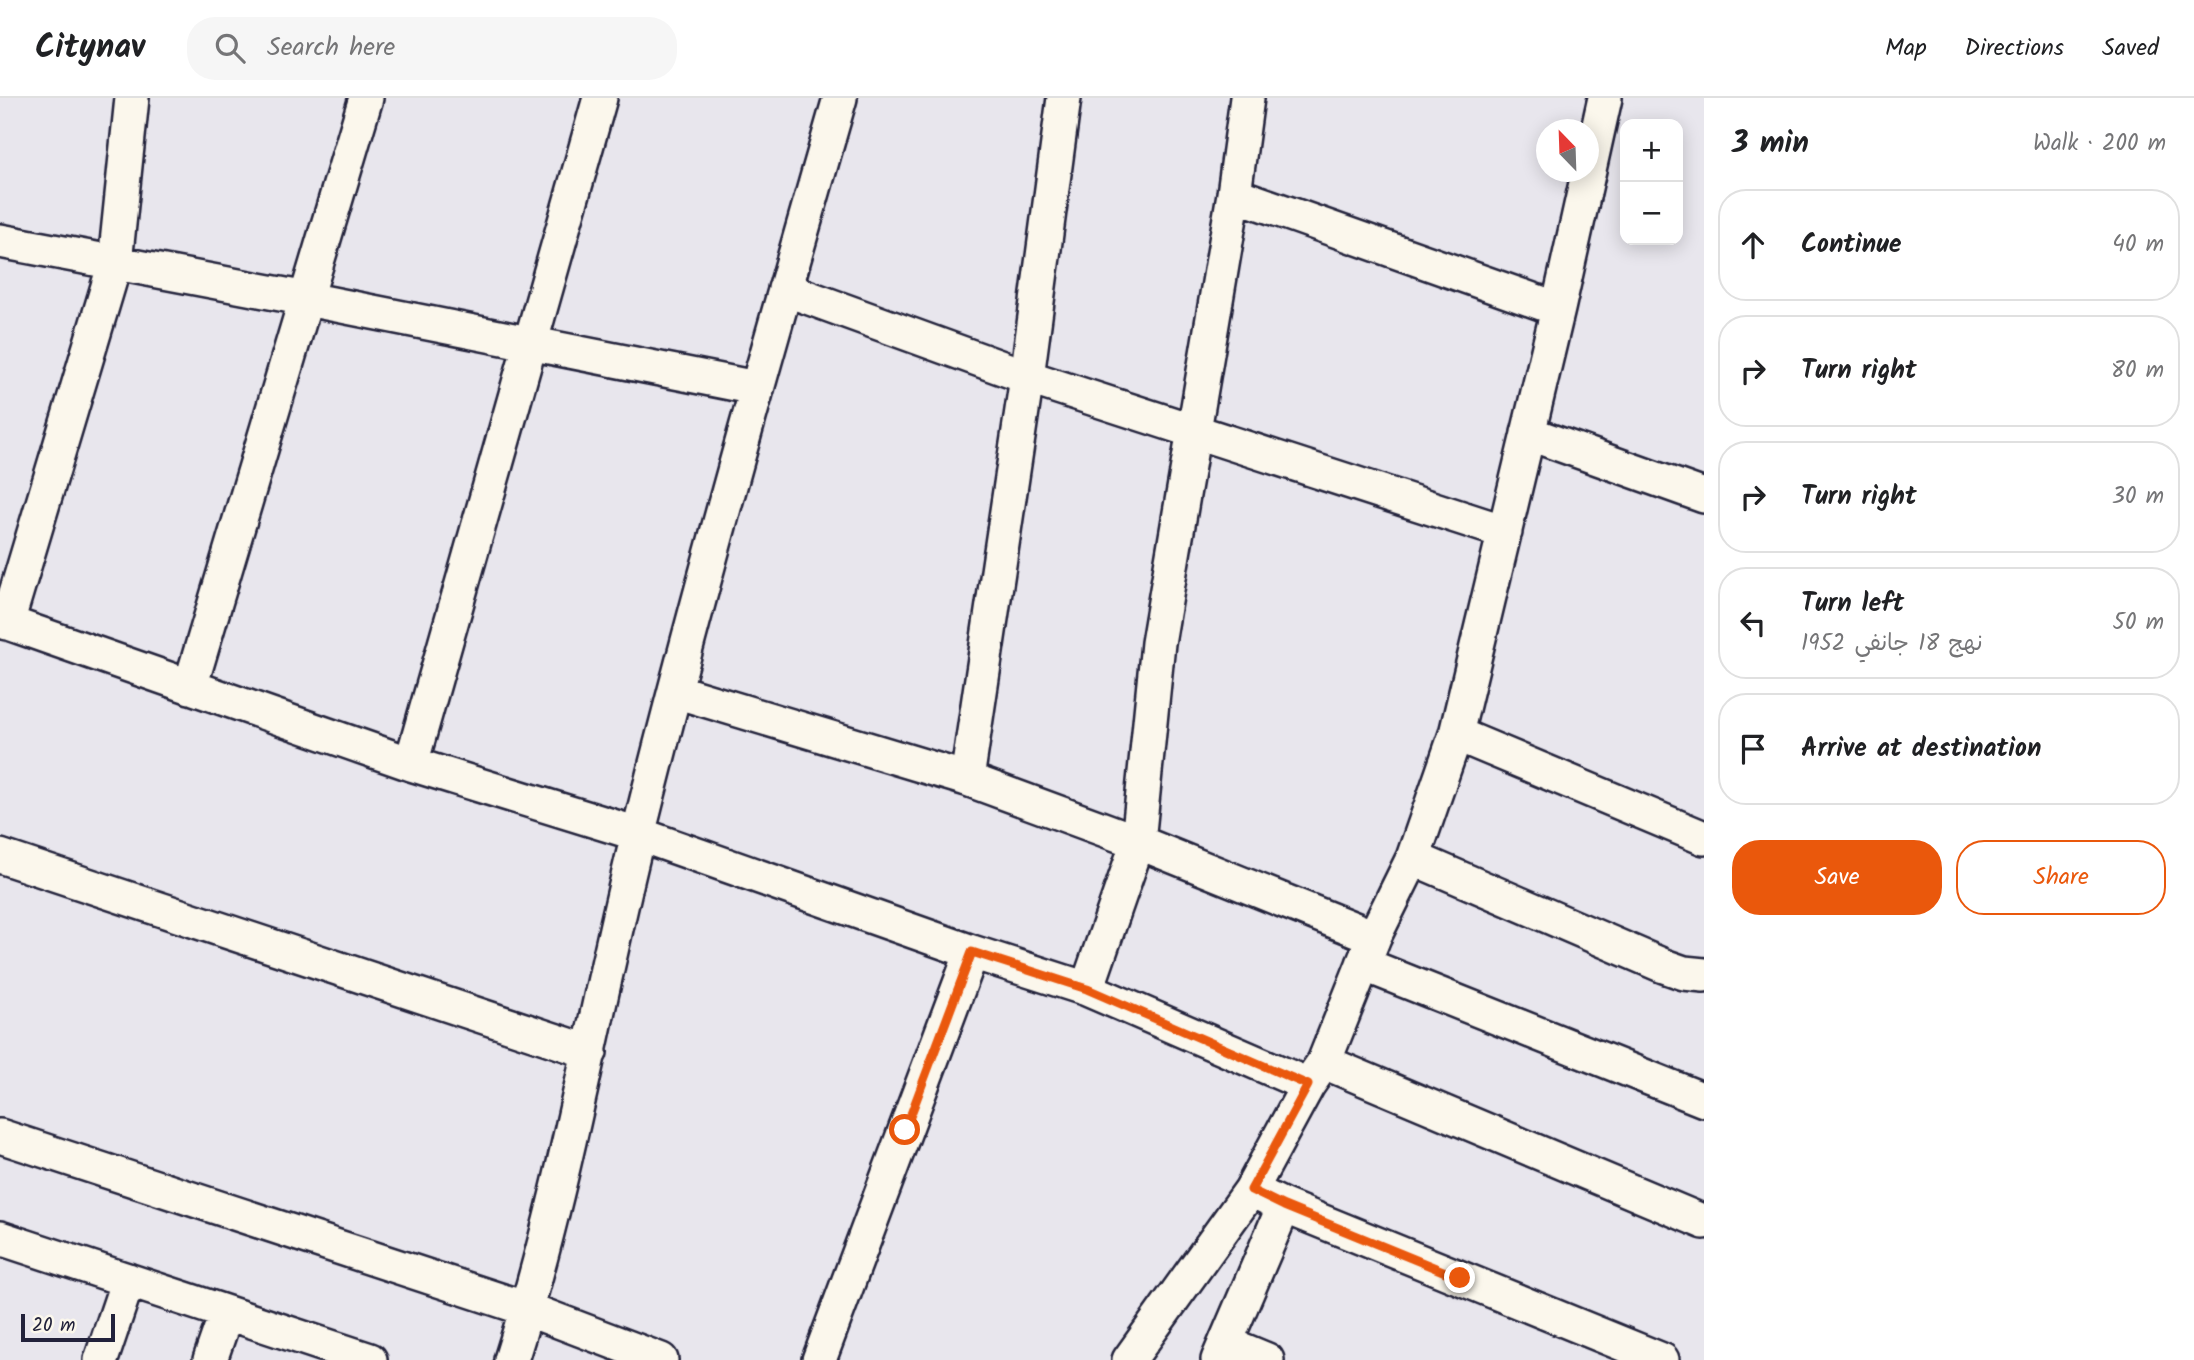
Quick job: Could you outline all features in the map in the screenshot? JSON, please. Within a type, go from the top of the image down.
[{"type":"street","points":[[132,98],[115,263],[3,621],[411,764],[638,834],[972,952],[1087,989],[1704,1222]]},
{"type":"street","points":[[190,687],[366,98]]},
{"type":"street","points":[[411,764],[600,98]]},
{"type":"street","points":[[511,1360],[527,1310],[590,1052],[638,834],[675,691],[756,388],[840,98]]},
{"type":"street","points":[[967,779],[1027,377],[1064,98]]},
{"type":"street","points":[[1087,989],[1138,842],[1158,643],[1234,194],[1247,98]]},
{"type":"street","points":[[1129,1360],[1251,1190],[1316,1074],[1368,951],[1413,858],[1456,734],[1558,309],[1605,98]]},
{"type":"street","points":[[1234,194],[1558,309]]},
{"type":"street","points":[[0,241],[756,388]]},
{"type":"street","points":[[785,289],[1027,377],[1505,533]]},
{"type":"street","points":[[1528,433],[1704,496]]},
{"type":"street","points":[[675,691],[967,779],[1138,842],[1368,951],[1704,1100]]},
{"type":"street","points":[[1456,734],[1701,828]]},
{"type":"street","points":[[0,856],[590,1052]]},
{"type":"street","points":[[1413,858],[1664,966],[1684,973],[1704,975]]},
{"type":"street","points":[[819,1360],[972,952]]},
{"type":"street","points":[[0,1136],[527,1310],[661,1360]]},
{"type":"street","points":[[1251,1190],[1284,1206],[1662,1360]]},
{"type":"street","points":[[1267,1360],[1222,1352],[1284,1206]]},
{"type":"street","points":[[1,1243],[128,1280],[365,1359]]},
{"type":"street","points":[[101,1360],[128,1280]]},
{"type":"street","points":[[210,1360],[226,1314]]},
{"type":"route","points":[[905,1130],[972,952],[1087,989],[1308,1085],[1251,1190],[1460,1278]]}]
